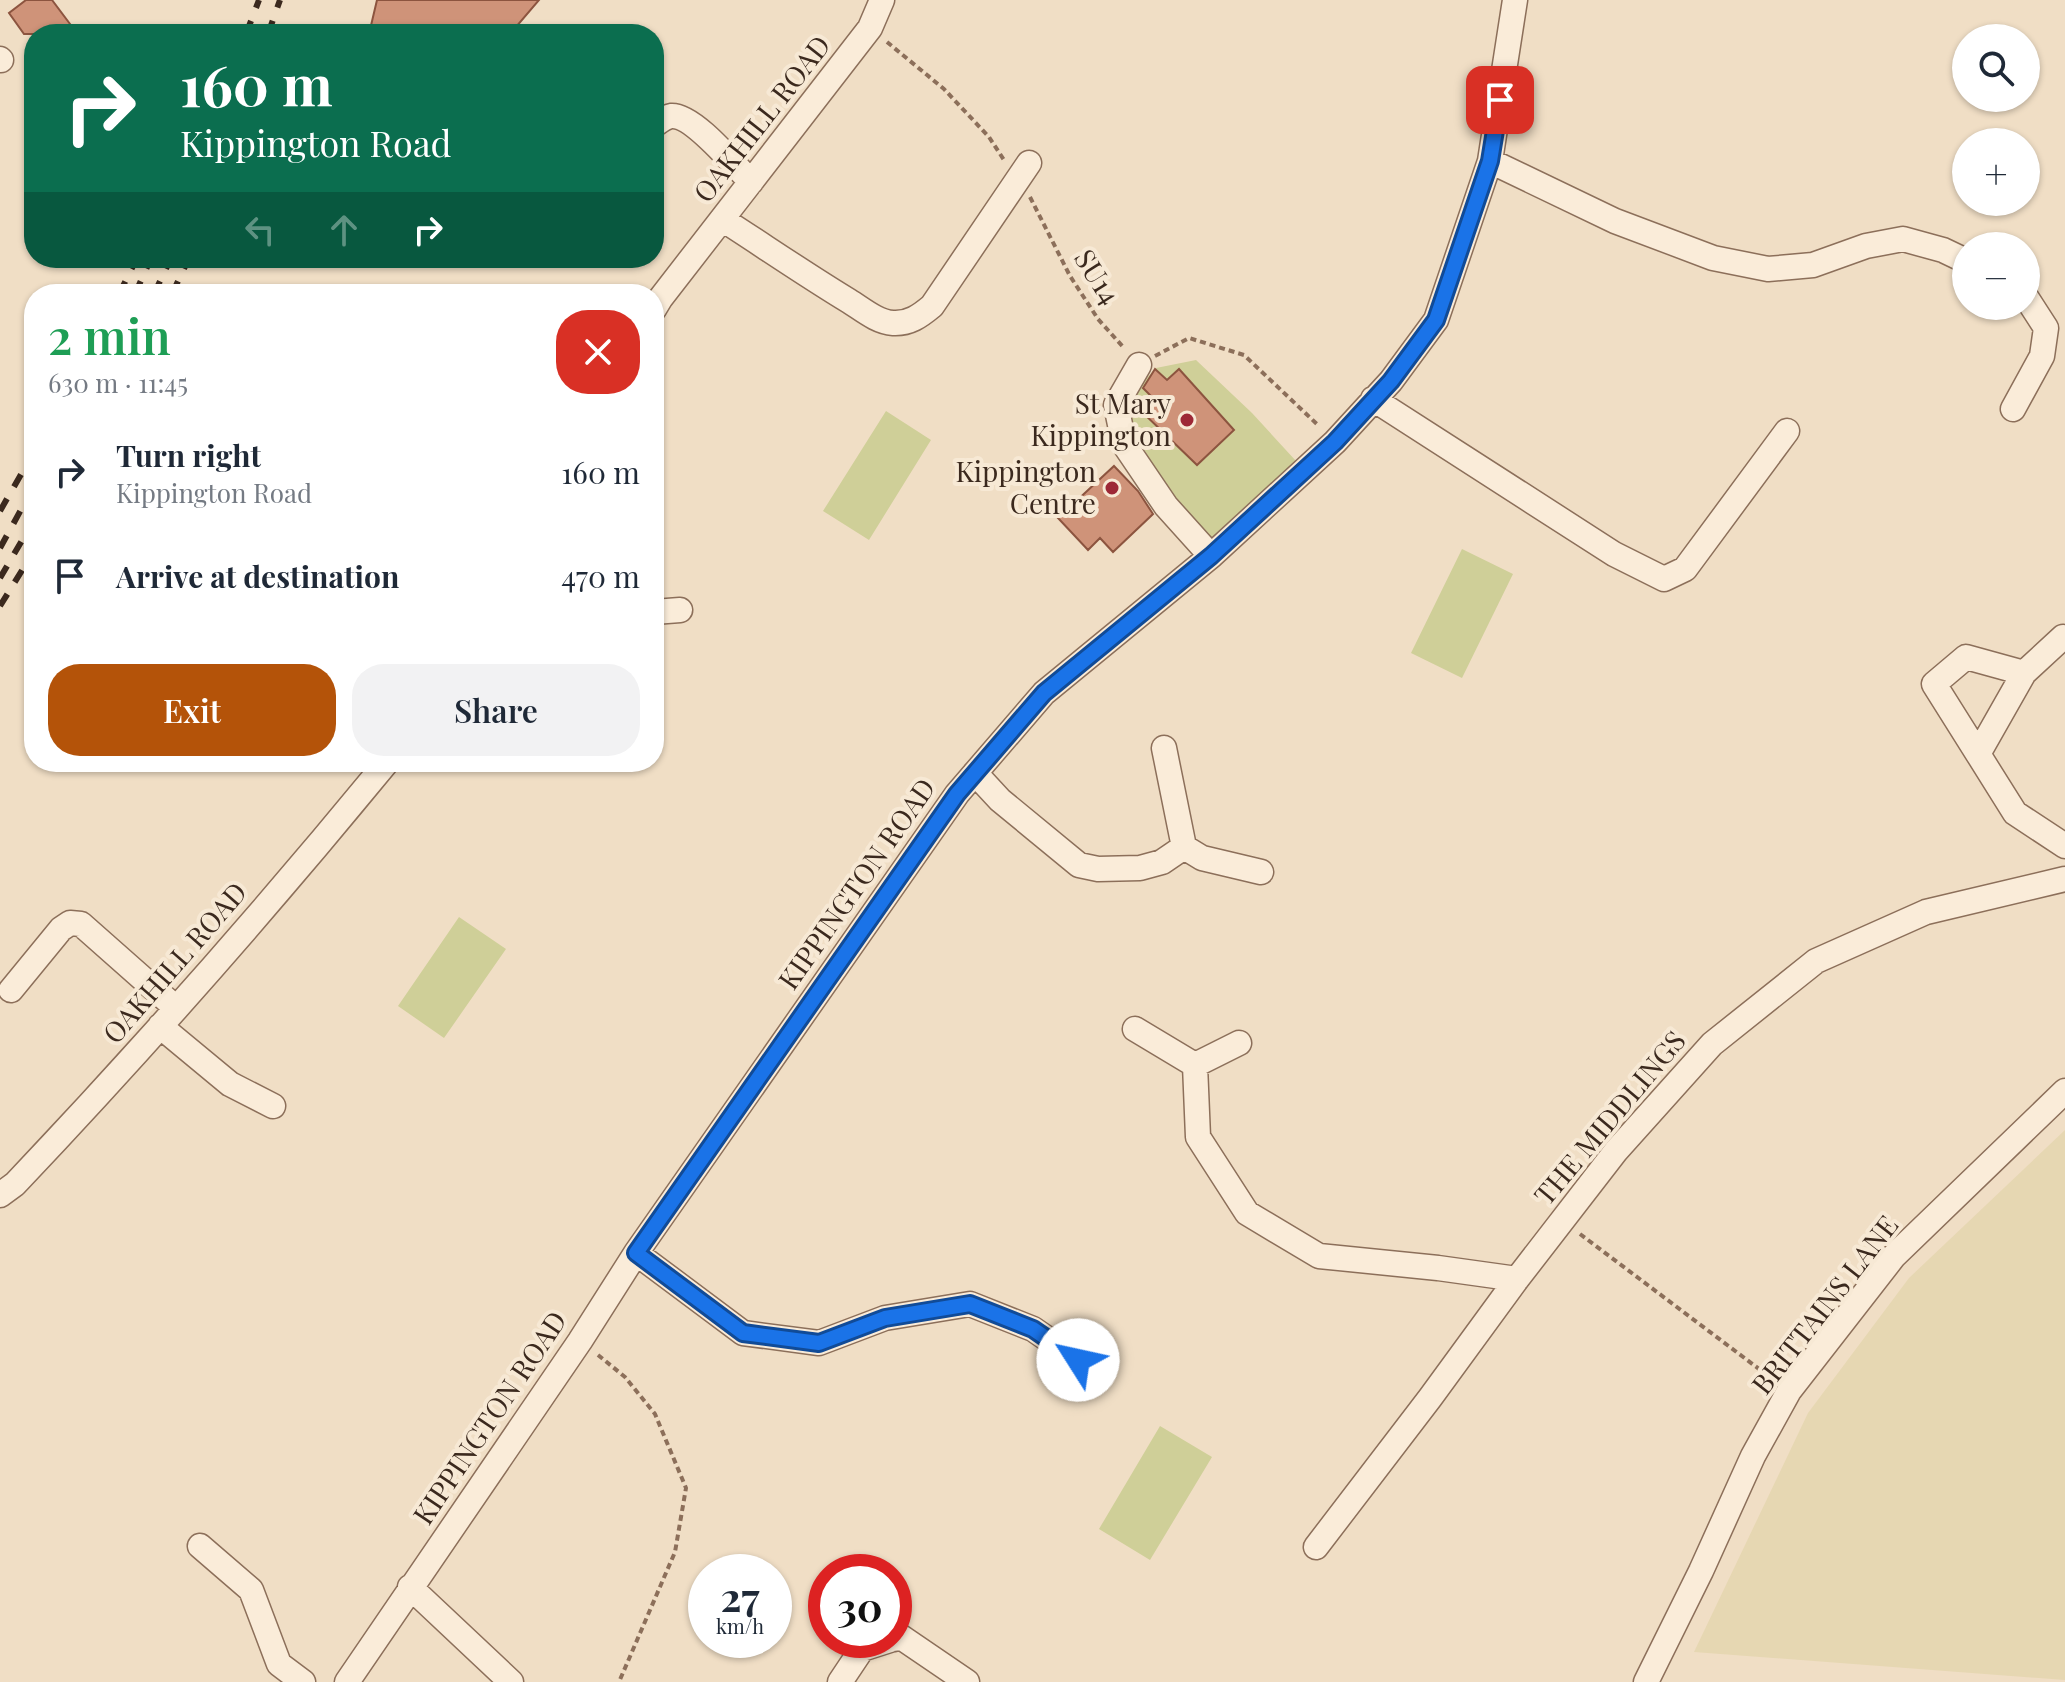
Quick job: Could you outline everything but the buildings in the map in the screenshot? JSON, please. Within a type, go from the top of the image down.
[{"type":"street","name":"OAKHILL ROAD","points":[[664,296],[870,28],[882,0]]},
{"type":"street","name":"KIPPINGTON ROAD","points":[[347,1682],[580,1341],[636,1253],[948,807],[975,773],[1044,693],[1211,556],[1335,442],[1391,381],[1436,320],[1490,161],[1515,0]]},
{"type":"street","points":[[664,119],[680,117],[695,125],[751,182]]},
{"type":"street","points":[[1490,161],[1615,221],[1713,258],[1768,269],[1813,265],[1866,246],[1903,239],[1952,254]]},
{"type":"street","points":[[722,219],[876,318],[891,323],[908,322],[932,306],[1023,172]]},
{"type":"street","points":[[2013,409],[2042,356],[2046,328],[2040,319]]},
{"type":"street","points":[[1139,365],[1116,405],[1124,444],[1166,506],[1211,556]]},
{"type":"street","points":[[1373,399],[1614,554],[1664,579],[1685,569],[1787,431]]},
{"type":"street","points":[[664,611],[680,610]]},
{"type":"street","points":[[1978,754],[2024,673],[2063,637]]},
{"type":"street","points":[[2024,673],[1966,657],[1934,684],[2015,813],[2065,846]]},
{"type":"street","points":[[1164,748],[1184,847],[1202,858],[1261,872]]},
{"type":"street","name":"OAKHILL ROAD","points":[[0,1195],[15,1184],[111,1083],[379,772]]},
{"type":"street","points":[[975,773],[1000,800],[1079,865],[1098,869],[1140,868],[1162,862],[1184,847]]},
{"type":"street","name":"THE MIDDLINGS","points":[[1316,1547],[1616,1151],[1712,1044],[1816,961],[1926,912],[2065,879]]},
{"type":"street","points":[[11,990],[61,929],[70,923],[81,924],[230,1084],[273,1106]]},
{"type":"street","points":[[1135,1029],[1195,1065]]},
{"type":"street","points":[[1195,1065],[1239,1043]]},
{"type":"street","points":[[1195,1065],[1198,1137],[1247,1213],[1319,1256],[1517,1279]]},
{"type":"street","name":"BRITTAINS LANE","points":[[1646,1682],[1753,1456],[1789,1391],[1894,1256],[2065,1091]]},
{"type":"street","points":[[636,1253],[743,1333],[819,1343],[885,1318],[970,1304],[1033,1329],[1078,1360]]},
{"type":"street","points":[[200,1546],[251,1590],[279,1664],[303,1682]]},
{"type":"street","points":[[410,1587],[511,1682]]},
{"type":"street","points":[[912,1644],[967,1682]]},
{"type":"street","points":[[840,1682],[856,1658]]},
{"type":"path","name":"SU14","points":[[870,28],[944,89],[1023,172],[1032,200],[1077,287],[1098,319],[1139,365]]},
{"type":"path","points":[[1139,365],[1189,338],[1244,355],[1335,442]]},
{"type":"path","points":[[1562,1221],[1789,1391]]},
{"type":"path","points":[[580,1341],[625,1377],[655,1414],[686,1488],[675,1552],[619,1682]]},
{"type":"shaded area","points":[[2065,1130],[2065,1680],[1694,1652],[1808,1413],[1909,1278]]},
{"type":"green space","points":[[1196,360],[1252,413],[1296,461],[1209,540],[1162,480],[1132,429],[1130,396],[1156,368]]},
{"type":"green space","points":[[886,411],[931,440],[869,540],[823,511]]},
{"type":"green space","points":[[1462,549],[1513,574],[1462,678],[1411,653]]},
{"type":"green space","points":[[459,917],[506,949],[444,1038],[398,1006]]},
{"type":"green space","points":[[1160,1426],[1212,1457],[1150,1560],[1099,1529]]},
{"type":"railway","points":[[250,24],[259,0]]},
{"type":"railway","points":[[272,24],[280,0]]},
{"type":"railway","points":[[124,284],[132,268]]},
{"type":"railway","points":[[139,284],[147,268]]},
{"type":"railway","points":[[159,284],[166,268]]},
{"type":"railway","points":[[177,284],[184,268]]},
{"type":"railway","points":[[0,511],[24,469]]},
{"type":"railway","points":[[0,548],[24,504]]},
{"type":"railway","points":[[0,578],[24,537]]},
{"type":"railway","points":[[0,606],[24,567]]},
{"type":"place","name":"St Mary Kippington","points":[[1187,420]]},
{"type":"place","name":"Kippington Centre","points":[[1112,488]]},
{"type":"route","points":[[1078,1360],[1033,1329],[970,1304],[885,1318],[819,1343],[743,1333],[636,1253],[957,794],[1044,693],[1211,556],[1335,442],[1391,381],[1436,320],[1490,161],[1500,100]]}]
